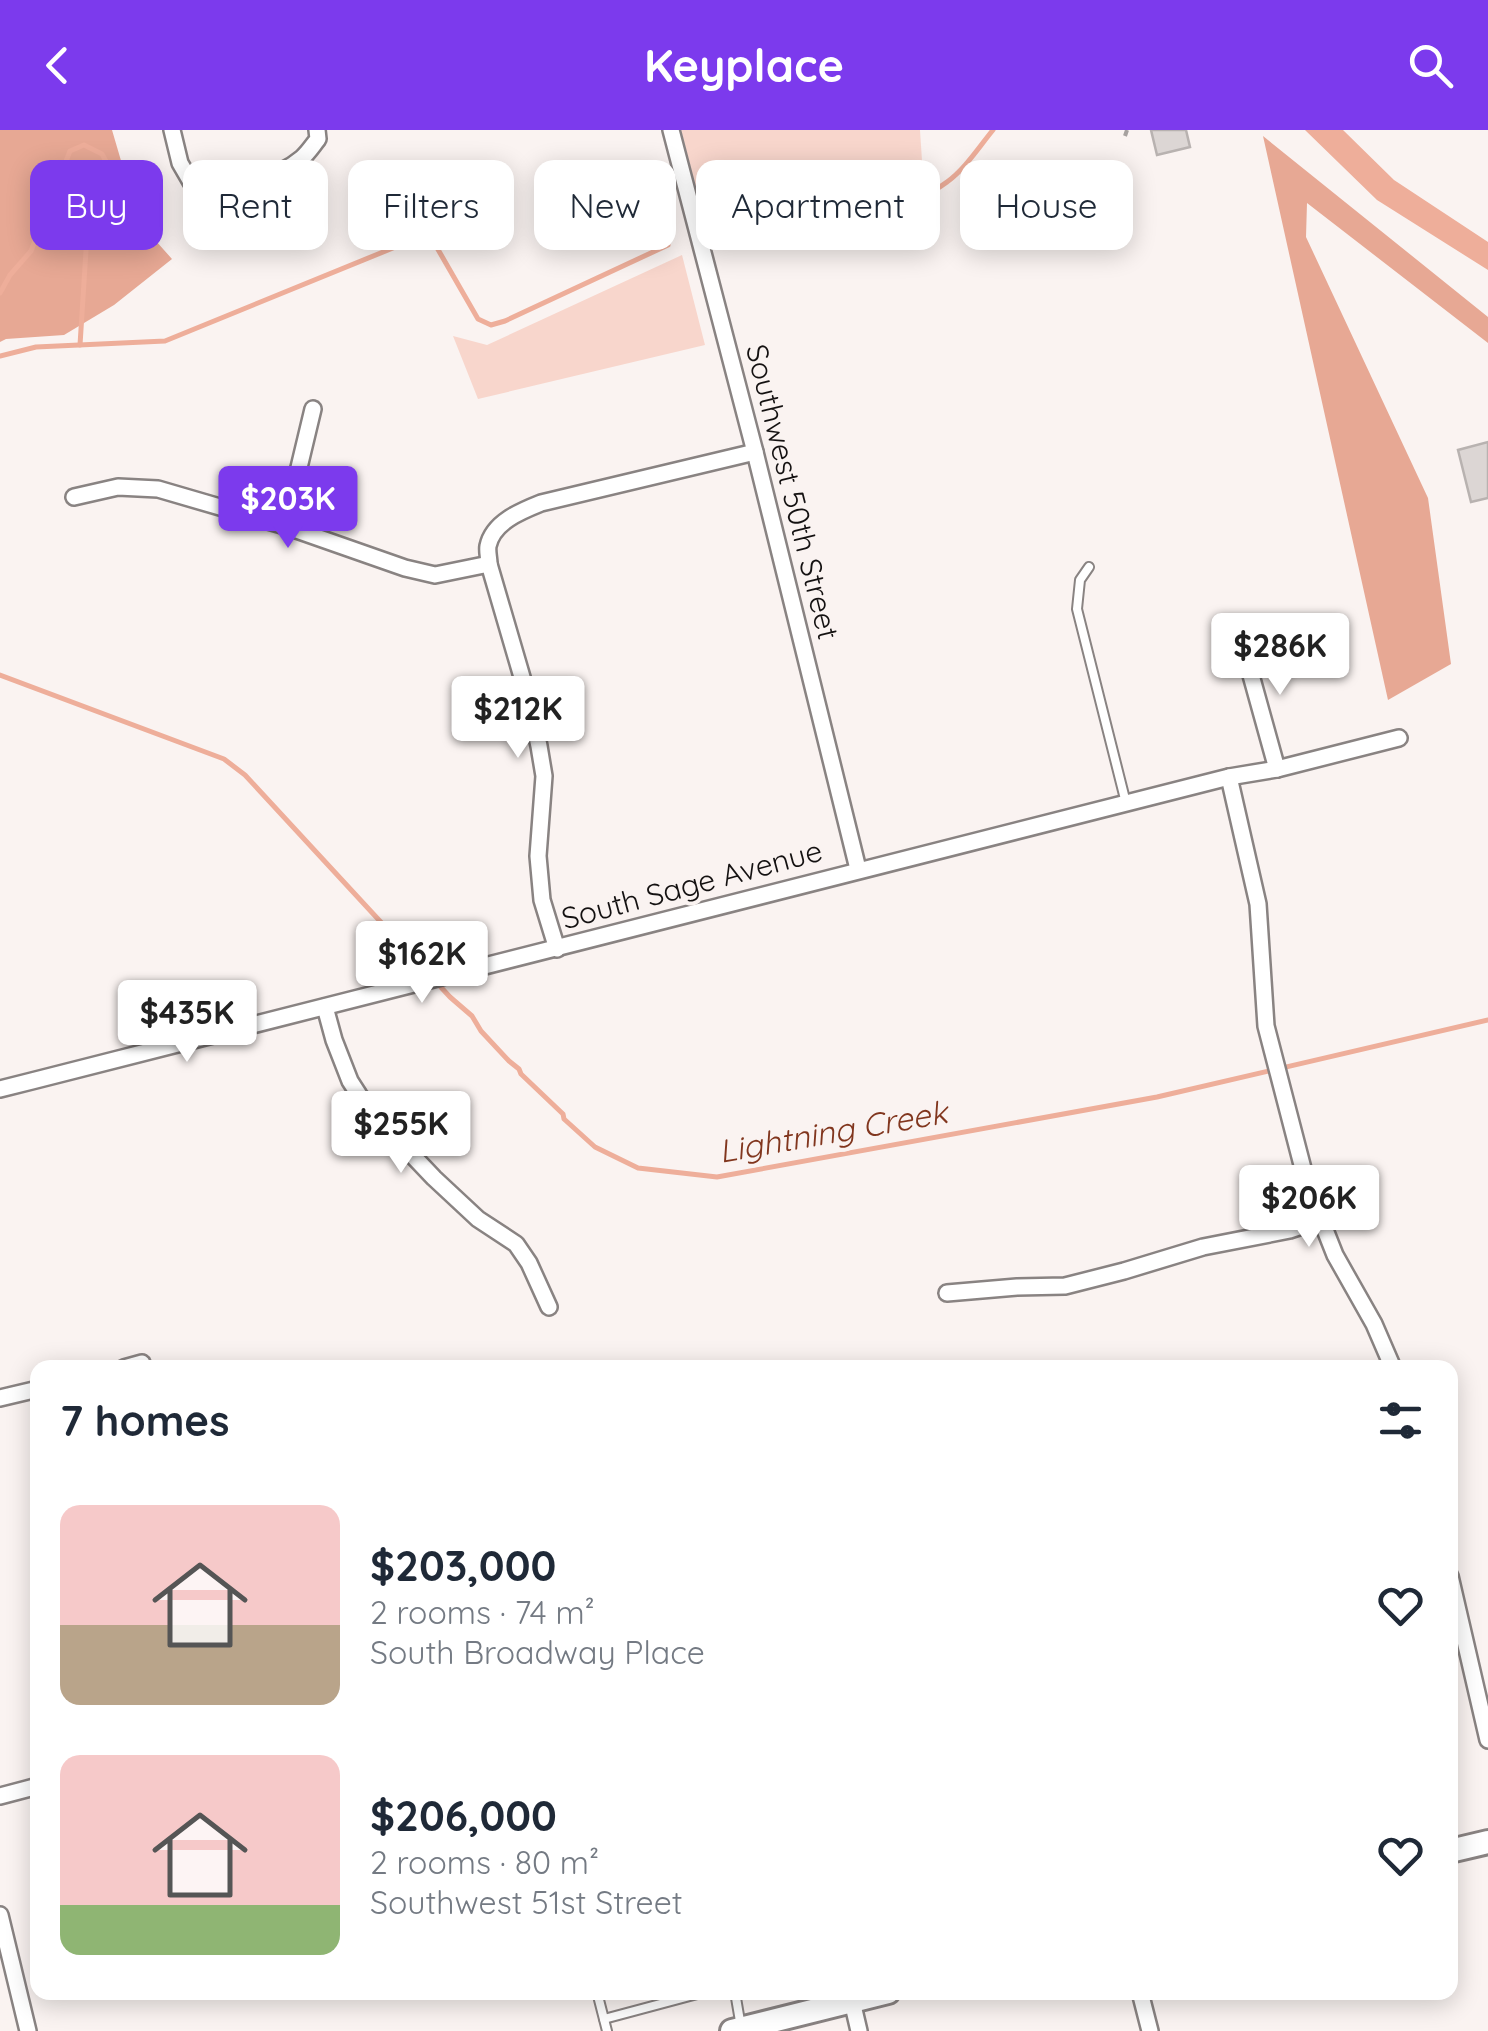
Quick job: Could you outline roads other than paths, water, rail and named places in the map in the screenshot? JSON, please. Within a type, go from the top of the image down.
[{"type":"main road","points":[[1458,1849],[1488,1842]]},
{"type":"main road","points":[[737,2030],[856,2000]]},
{"type":"street","points":[[172,130],[180,163],[192,182],[210,186],[276,174],[301,159],[318,140],[318,130]]},
{"type":"street","name":"Southwest 50th Street","points":[[671,130],[858,869]]},
{"type":"street","points":[[285,526],[314,409]]},
{"type":"street","points":[[557,949],[542,900],[538,856],[544,776],[529,700],[488,545],[514,514],[541,503],[755,452]]},
{"type":"street","points":[[74,497],[118,488],[158,489],[435,576],[490,564]]},
{"type":"street","points":[[1240,639],[1277,769]]},
{"type":"street","name":"South Sage Avenue","points":[[0,1088],[557,949],[858,869],[1399,738]]},
{"type":"street","points":[[1229,777],[1258,904],[1266,1026],[1286,1109],[1320,1220],[1390,1360]]},
{"type":"street","points":[[326,1007],[350,1081],[367,1106],[434,1178],[478,1218],[516,1244],[550,1307]]},
{"type":"street","points":[[947,1293],[1064,1286],[1203,1247],[1320,1220]]},
{"type":"street","points":[[0,1398],[30,1391]]},
{"type":"street","points":[[1458,1611],[1488,1740]]},
{"type":"street","points":[[0,1796],[30,1788]]},
{"type":"street","points":[[0,1914],[28,2031]]},
{"type":"street","points":[[1142,2000],[1150,2031]]},
{"type":"street","points":[[852,2001],[860,2031]]},
{"type":"lane","points":[[1089,567],[1080,580],[1076,610],[1126,803]]},
{"type":"lane","points":[[599,2000],[607,2031]]},
{"type":"lane","points":[[604,2019],[675,2000]]},
{"type":"lane","points":[[735,2000],[737,2030]]},
{"type":"waterway","points":[[940,186],[966,164],[993,130]]},
{"type":"waterway","points":[[0,293],[31,251],[70,151],[84,145],[102,154],[109,167],[88,219],[80,345]]},
{"type":"waterway","points":[[0,356],[36,347],[165,341],[410,241],[425,240],[436,246],[478,319],[491,325],[657,250]]},
{"type":"waterway","name":"Lightning Creek","points":[[0,675],[224,759],[245,775],[564,1119],[595,1147],[638,1168],[717,1177],[1157,1097],[1488,1020]]}]
